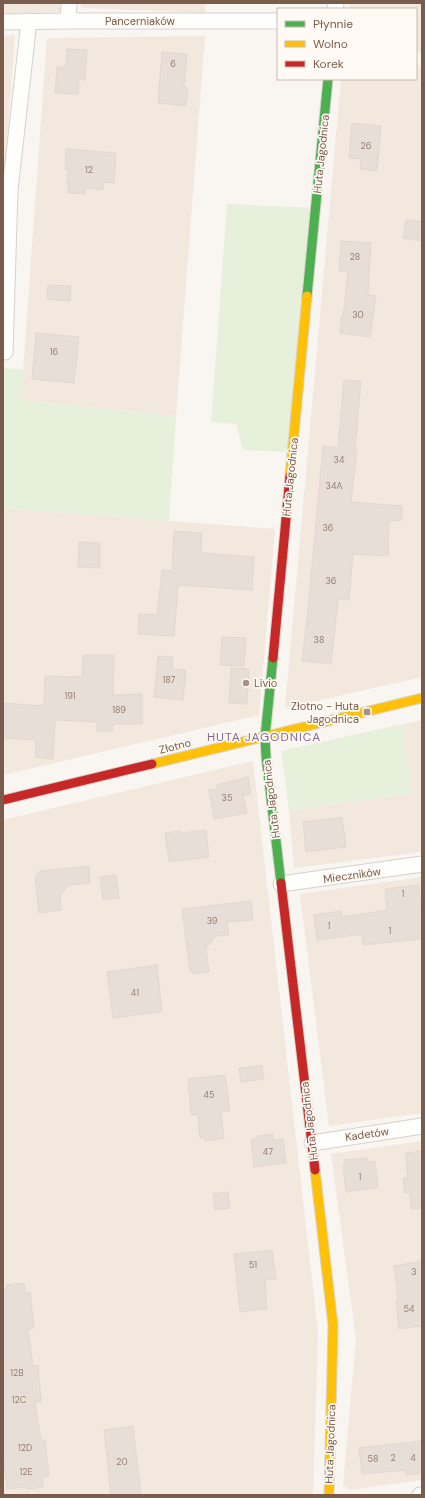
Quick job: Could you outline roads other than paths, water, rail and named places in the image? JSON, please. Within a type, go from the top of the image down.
[{"type":"street","points":[[68,21],[69,3]]},
{"type":"street","name":"Pancerniaków","points":[[3,22],[277,22]]},
{"type":"street","points":[[6,352],[10,190],[29,22]]},
{"type":"street","name":"Huta Jagodnica","points":[[328,80],[265,737],[332,1325],[333,1350],[329,1495]]},
{"type":"street","name":"Złotno","points":[[3,800],[422,698]]},
{"type":"street","name":"Mieczników","points":[[281,884],[422,864]]},
{"type":"street","name":"Kadetów","points":[[312,1142],[422,1126]]},
{"type":"place","name":"Livio","points":[[246,683]]},
{"type":"place","name":"Złotno - Huta Jagodnica","points":[[367,712]]},
{"type":"district","name":"HUTA JAGODNICA","points":[[264,737]]}]
